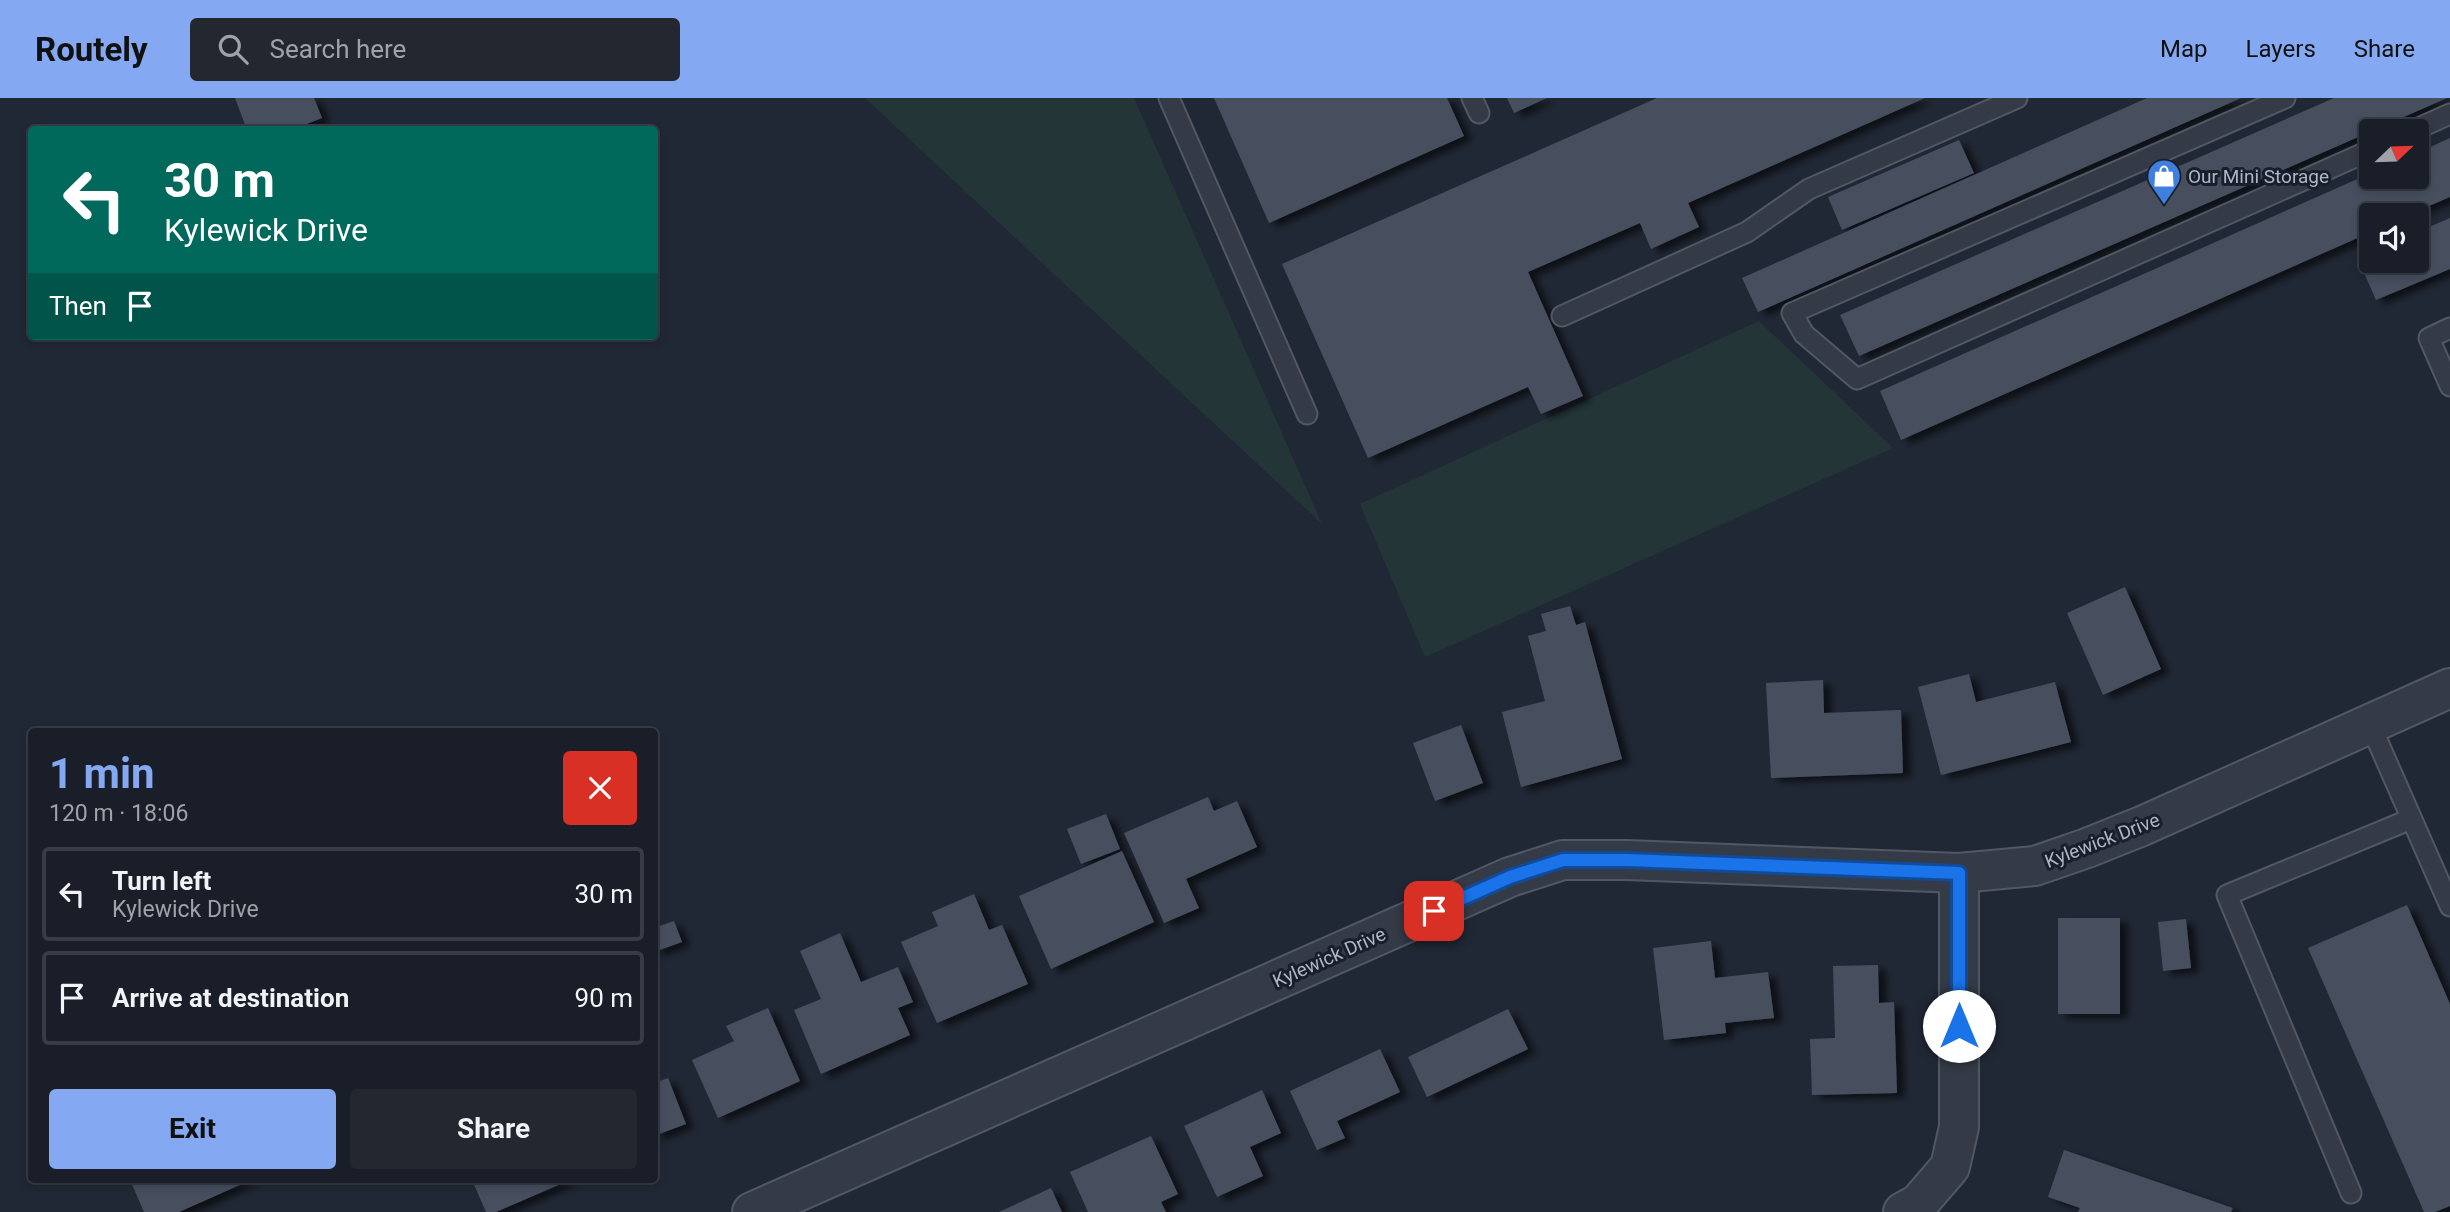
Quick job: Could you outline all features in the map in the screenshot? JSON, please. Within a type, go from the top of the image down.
[{"type":"street","name":"Kylewick Drive","points":[[752,1212],[1510,877],[1563,860],[1959,873],[2035,866],[2087,849],[2143,826],[2450,688]]},
{"type":"street","points":[[1903,1212],[1919,1203],[1950,1167],[1959,1128],[1959,873]]},
{"type":"lane","points":[[1169,98],[1307,414]]},
{"type":"lane","points":[[1562,316],[1747,232],[1809,189],[1986,104],[2017,98]]},
{"type":"lane","points":[[2286,98],[1792,313],[1804,334],[1857,379],[2359,155]]},
{"type":"lane","points":[[2429,123],[2450,114]]},
{"type":"lane","points":[[2450,328],[2429,338],[2450,386]]},
{"type":"lane","points":[[2370,724],[2450,906]]},
{"type":"lane","points":[[2351,1193],[2227,895],[2412,819]]},
{"type":"shaded area","points":[[865,98],[1134,98],[1322,524]]},
{"type":"shaded area","points":[[1759,321],[1893,448],[1425,657],[1360,504]]},
{"type":"building","points":[[235,98],[314,98],[322,118],[301,126],[246,126]]},
{"type":"building","points":[[1214,98],[1447,98],[1464,136],[1269,223]]},
{"type":"building","points":[[1507,98],[1547,98],[1514,113]]},
{"type":"building","points":[[1657,98],[1925,98],[1688,203],[1699,227],[1651,249],[1640,223],[1528,272],[1583,396],[1541,414],[1528,387],[1368,458],[1282,264]]},
{"type":"building","points":[[2147,98],[2241,98],[1758,312],[1742,278]]},
{"type":"building","points":[[2334,98],[2447,98],[2399,119],[2359,119],[2359,137],[1859,356],[1840,315]]},
{"type":"building","points":[[2450,138],[2450,197],[2429,206],[2429,203],[2359,203],[2359,237],[1901,440],[1880,391],[2359,178],[2359,189],[2429,189],[2429,148]]},
{"type":"building","points":[[1959,140],[1974,173],[1842,230],[1828,197]]},
{"type":"building","points":[[2450,218],[2450,269],[2376,300],[2364,273],[2429,273],[2429,227]]},
{"type":"building","points":[[2125,587],[2161,669],[2103,695],[2067,613]]},
{"type":"building","points":[[1570,606],[1576,625],[1585,622],[1622,759],[1521,787],[1502,712],[1545,701],[1528,636],[1546,631],[1541,614]]},
{"type":"building","points":[[1969,674],[1976,702],[2055,682],[2071,742],[1941,775],[1918,687]]},
{"type":"building","points":[[1823,680],[1824,713],[1901,710],[1903,773],[1771,778],[1766,683]]},
{"type":"building","points":[[1461,725],[1483,783],[1435,801],[1413,743]]},
{"type":"building","points":[[1208,797],[1214,811],[1237,801],[1257,847],[1186,879],[1199,908],[1164,923],[1124,833]]},
{"type":"building","points":[[1106,814],[1120,849],[1081,864],[1067,829]]},
{"type":"building","points":[[1122,851],[1154,922],[1051,969],[1019,896]]},
{"type":"building","points":[[974,894],[989,930],[1002,925],[1028,984],[937,1023],[901,942],[938,926],[932,912]]},
{"type":"building","points":[[2407,905],[2450,1004],[2450,1206],[2435,1212],[2424,1212],[2308,948]]},
{"type":"building","points":[[2058,918],[2120,918],[2120,1014],[2058,1014]]},
{"type":"building","points":[[2186,919],[2191,968],[2163,971],[2158,922]]},
{"type":"building","points":[[674,921],[682,942],[658,951],[658,927]]},
{"type":"building","points":[[840,933],[861,982],[898,967],[913,1002],[898,1008],[910,1035],[821,1074],[794,1010],[821,999],[800,951]]},
{"type":"building","points":[[1711,941],[1715,978],[1768,972],[1774,1018],[1725,1023],[1726,1033],[1664,1040],[1653,948]]},
{"type":"building","points":[[1878,965],[1879,1003],[1894,1002],[1897,1093],[1812,1095],[1810,1039],[1835,1038],[1833,966]]},
{"type":"building","points":[[768,1008],[800,1081],[718,1118],[692,1060],[734,1041],[726,1026]]},
{"type":"building","points":[[1508,1009],[1528,1049],[1427,1097],[1408,1057]]},
{"type":"building","points":[[1380,1049],[1400,1092],[1337,1121],[1345,1138],[1317,1150],[1290,1091]]},
{"type":"building","points":[[668,1078],[686,1124],[658,1134],[658,1082]]},
{"type":"building","points":[[1262,1090],[1281,1133],[1250,1147],[1263,1176],[1217,1197],[1184,1126]]},
{"type":"building","points":[[1151,1136],[1178,1194],[1161,1202],[1166,1212],[1088,1212],[1070,1172]]},
{"type":"building","points":[[2064,1150],[2233,1208],[2231,1212],[2078,1212],[2080,1208],[2048,1197]]},
{"type":"building","points":[[131,1183],[244,1183],[179,1212],[144,1212]]},
{"type":"building","points":[[473,1183],[563,1183],[496,1212],[486,1212]]},
{"type":"building","points":[[1051,1188],[1062,1212],[999,1212]]},
{"type":"place","name":"Our Mini Storage","points":[[2164,206]]},
{"type":"route","points":[[1434,911],[1510,877],[1563,860],[1959,873],[1959,1026]]}]
